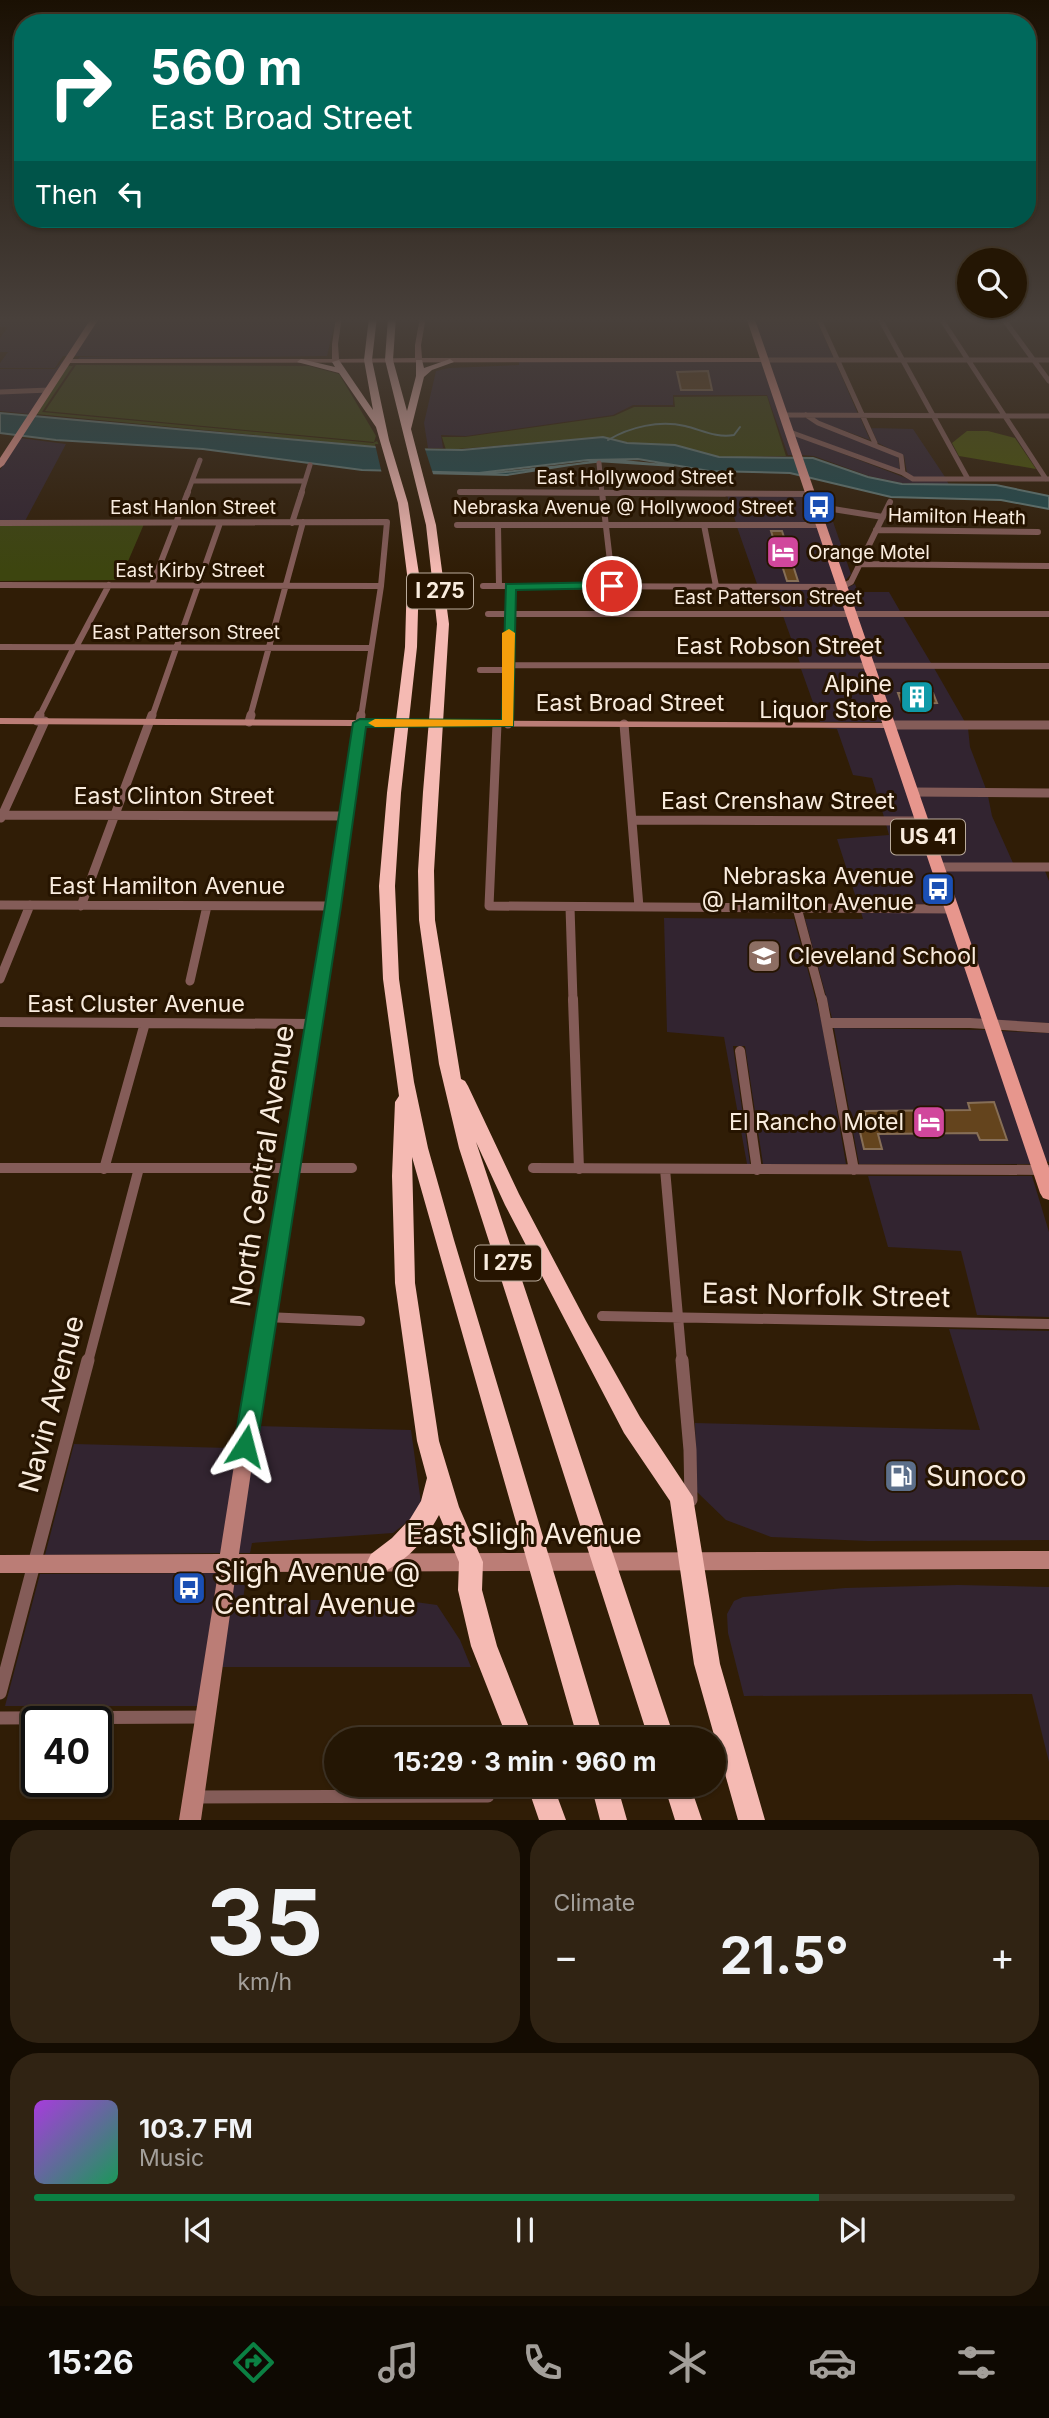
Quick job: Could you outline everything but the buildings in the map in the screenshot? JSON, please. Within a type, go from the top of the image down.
[{"type":"highway","points":[[364,402],[382,428]]},
{"type":"highway","name":"I 275","points":[[376,402],[384,440],[403,503],[413,574],[411,647],[389,849],[388,926],[391,979],[405,1082],[443,1240],[587,1727]]},
{"type":"highway","name":"I 275","points":[[399,402],[421,482],[436,555],[443,624],[429,792],[426,894],[437,1002],[448,1064],[468,1148],[658,1727]]},
{"type":"highway","points":[[407,435],[414,402]]},
{"type":"highway","points":[[448,1064],[512,1199],[586,1340],[632,1425],[681,1497],[706,1664],[752,1819]]},
{"type":"highway","points":[[405,1082],[402,1139],[405,1283],[428,1441],[448,1509],[471,1562],[470,1590],[484,1646],[517,1727]]},
{"type":"highway","points":[[379,1562],[398,1549],[425,1521],[432,1509],[439,1478]]},
{"type":"highway","points":[[545,1797],[553,1819]]},
{"type":"highway","points":[[608,1797],[614,1819]]},
{"type":"highway","points":[[681,1797],[689,1819]]},
{"type":"main road","points":[[0,465],[4,453],[41,402]]},
{"type":"main road","name":"US 41","points":[[779,402],[992,1026],[1045,1170],[1049,1193]]},
{"type":"street","points":[[856,402],[875,443]]},
{"type":"street","points":[[926,402],[968,480]]},
{"type":"street","points":[[995,402],[1047,480]]},
{"type":"street","points":[[784,415],[1049,415]]},
{"type":"street","points":[[806,415],[818,423],[875,443],[901,456],[903,473]]},
{"type":"street","points":[[790,432],[913,478],[1047,480]]},
{"type":"street","points":[[152,585],[200,460]]},
{"type":"street","points":[[599,463],[617,613]]},
{"type":"street","points":[[292,523],[310,465]]},
{"type":"street","points":[[192,481],[304,481]]},
{"type":"street","name":"East Hollywood Street","points":[[460,492],[810,494],[883,517]]},
{"type":"street","points":[[483,586],[842,587],[851,582],[890,502]]},
{"type":"street","name":"East Hanlon Street","points":[[0,523],[387,522]]},
{"type":"street","name":"North Central Avenue","points":[[190,1819],[265,1317],[347,817],[381,586],[387,522]]},
{"type":"street","points":[[81,906],[150,722],[219,523]]},
{"type":"street","points":[[249,722],[303,523]]},
{"type":"street","points":[[457,525],[820,525]]},
{"type":"street","points":[[498,525],[499,586]]},
{"type":"street","points":[[704,525],[716,586]]},
{"type":"street","name":"Hamilton Heath","points":[[876,530],[1038,532]]},
{"type":"street","points":[[861,564],[1049,566]]},
{"type":"street","name":"East Kirby Street","points":[[0,585],[381,586]]},
{"type":"street","points":[[1,816],[75,647],[108,585]]},
{"type":"street","points":[[510,586],[509,667],[489,906],[952,908]]},
{"type":"street","name":"East Patterson Street","points":[[488,614],[1049,614]]},
{"type":"street","name":"East Patterson Street","points":[[0,647],[371,648]]},
{"type":"street","name":"East Robson Street","points":[[480,670],[509,667],[1049,666]]},
{"type":"street","name":"East Broad Street","points":[[0,721],[1049,725]]},
{"type":"street","points":[[624,724],[639,907]]},
{"type":"street","name":"East Crenshaw Street","points":[[913,792],[1049,793]]},
{"type":"street","name":"East Clinton Street","points":[[1,816],[347,817]]},
{"type":"street","name":"East Crenshaw Street","points":[[633,820],[922,821]]},
{"type":"street","points":[[938,867],[1049,867]]},
{"type":"street","name":"East Hamilton Avenue","points":[[0,905],[333,906]]},
{"type":"street","points":[[0,979],[30,905]]},
{"type":"street","points":[[190,981],[207,906]]},
{"type":"street","points":[[570,907],[579,1169]]},
{"type":"street","points":[[797,908],[828,1023],[854,1170]]},
{"type":"street","name":"East Cluster Avenue","points":[[0,1022],[314,1024]]},
{"type":"street","points":[[104,1169],[145,1023]]},
{"type":"street","points":[[828,1023],[970,1023],[1049,1028]]},
{"type":"street","points":[[740,1051],[757,1170]]},
{"type":"street","points":[[0,1168],[352,1168]]},
{"type":"street","name":"Navin Avenue","points":[[0,1693],[139,1168]]},
{"type":"street","points":[[533,1168],[1045,1170]]},
{"type":"street","points":[[666,1169],[690,1450],[692,1561]]},
{"type":"street","name":"East Norfolk Street","points":[[601,1316],[1049,1324]]},
{"type":"street","points":[[265,1317],[360,1321]]},
{"type":"street","name":"East Sligh Avenue","points":[[0,1564],[1049,1560]]},
{"type":"street","points":[[0,1718],[205,1717]]},
{"type":"street","points":[[193,1797],[324,1797]]},
{"type":"shaded area","points":[[0,402],[38,402],[30,414],[0,411]]},
{"type":"shaded area","points":[[429,402],[673,402],[673,405],[633,405],[613,415],[466,436],[441,435],[443,448],[428,448],[424,423]]},
{"type":"shaded area","points":[[769,402],[776,402],[794,455],[788,455]]},
{"type":"shaded area","points":[[783,402],[853,402],[858,414],[787,414]]},
{"type":"shaded area","points":[[788,417],[804,417],[898,456],[900,470],[793,431]]},
{"type":"shaded area","points":[[811,417],[860,417],[870,440],[820,422]]},
{"type":"shaded area","points":[[871,428],[913,429],[945,477],[914,477],[907,473],[904,456],[878,443]]},
{"type":"shaded area","points":[[794,435],[911,480],[947,481],[949,485],[902,483],[869,476],[814,456],[801,455]]},
{"type":"shaded area","points":[[20,438],[66,444],[25,521],[0,521],[0,470]]},
{"type":"shaded area","points":[[727,495],[807,496],[816,523],[736,523]]},
{"type":"shaded area","points":[[818,509],[829,510],[851,574],[844,582]]},
{"type":"shaded area","points":[[737,527],[817,527],[837,585],[757,584]]},
{"type":"shaded area","points":[[855,584],[858,592],[889,592],[900,611],[854,611],[846,588]]},
{"type":"shaded area","points":[[773,589],[839,589],[846,611],[781,611]]},
{"type":"shaded area","points":[[783,616],[848,616],[864,664],[800,663]]},
{"type":"shaded area","points":[[856,616],[903,616],[931,663],[873,663]]},
{"type":"shaded area","points":[[934,668],[965,722],[893,722],[875,669]]},
{"type":"shaded area","points":[[801,669],[866,669],[884,722],[820,722]]},
{"type":"shaded area","points":[[822,728],[886,728],[916,817],[884,817],[872,778],[853,775],[837,729]]},
{"type":"shaded area","points":[[895,728],[968,728],[970,747],[986,789],[916,789]]},
{"type":"shaded area","points":[[919,796],[988,796],[992,816],[1013,863],[942,863]]},
{"type":"shaded area","points":[[886,824],[919,824],[946,904],[858,904],[837,839],[889,835]]},
{"type":"shaded area","points":[[945,871],[1045,871],[1049,881],[1049,1023],[996,1021]]},
{"type":"shaded area","points":[[861,912],[948,913],[984,1020],[832,1018],[805,919],[863,919]]},
{"type":"shaded area","points":[[664,918],[794,919],[822,1023],[846,1164],[763,1164],[745,1046],[733,1046],[750,1164],[747,1164],[724,1037],[667,1032]]},
{"type":"shaded area","points":[[834,1028],[987,1030],[1033,1164],[859,1164]]},
{"type":"shaded area","points":[[999,1031],[1049,1033],[1049,1162],[1045,1161]]},
{"type":"shaded area","points":[[868,1176],[1032,1176],[1049,1232],[1049,1317],[977,1315],[961,1251],[888,1247]]},
{"type":"shaded area","points":[[949,1329],[1049,1331],[1049,1540],[868,1541],[771,1537],[726,1520],[697,1492],[695,1423],[980,1430]]},
{"type":"shaded area","points":[[238,1425],[241,1425],[221,1553],[45,1555],[74,1444],[230,1448]]},
{"type":"shaded area","points":[[256,1426],[411,1430],[422,1510],[393,1533],[252,1543],[250,1553],[237,1553]]},
{"type":"shaded area","points":[[234,1572],[247,1572],[243,1599],[408,1601],[437,1605],[460,1640],[471,1667],[222,1667]]},
{"type":"shaded area","points":[[218,1573],[198,1706],[5,1706],[40,1574]]},
{"type":"shaded area","points":[[958,1585],[1049,1587],[1049,1762],[1032,1694],[744,1696],[728,1633],[727,1614],[734,1601],[743,1597],[845,1588]]},
{"type":"green space","points":[[44,402],[49,402],[42,412],[373,443],[377,441],[380,447],[36,414]]},
{"type":"green space","points":[[51,402],[356,402],[376,436],[374,442],[45,411]]},
{"type":"green space","points":[[674,402],[769,402],[786,456],[719,457],[674,445],[627,443],[603,437],[446,450],[442,437],[465,437],[614,416],[634,407],[675,407]]},
{"type":"green space","points":[[967,431],[988,431],[1015,438],[1036,469],[959,456],[952,443]]},
{"type":"green space","points":[[144,524],[120,580],[0,581],[0,525]]},
{"type":"water","points":[[0,413],[398,449],[462,450],[603,437],[627,443],[675,445],[719,457],[813,458],[868,477],[902,484],[996,485],[1049,496],[1049,509],[1001,500],[891,497],[790,473],[709,471],[638,459],[588,460],[479,473],[362,470],[203,449],[56,440],[0,433]]},
{"type":"water","points":[[613,460],[674,466],[601,461]]},
{"type":"water","points":[[577,464],[507,475],[421,473],[496,473]]},
{"type":"pier","points":[[375,444],[424,446],[434,477],[382,474]]},
{"type":"waterway","points":[[608,440],[626,431],[655,424],[675,424],[727,436],[734,435],[740,427]]},
{"type":"slow traffic","points":[[375,723],[508,724],[509,633]]},
{"type":"place","name":"Nebraska Avenue @ Hollywood Street","points":[[819,507]]},
{"type":"place","name":"Orange Motel","points":[[783,552]]},
{"type":"place","name":"Alpine Liquor Store","points":[[917,697]]},
{"type":"place","name":"Nebraska Avenue @ Hamilton Avenue","points":[[938,889]]},
{"type":"place","name":"Cleveland School","points":[[764,956]]},
{"type":"place","name":"El Rancho Motel","points":[[929,1122]]},
{"type":"place","name":"Sunoco","points":[[901,1476]]},
{"type":"place","name":"Sligh Avenue @ Central Avenue","points":[[189,1588]]},
{"type":"route","points":[[245,1446],[360,723],[508,724],[510,586],[612,586]]}]
